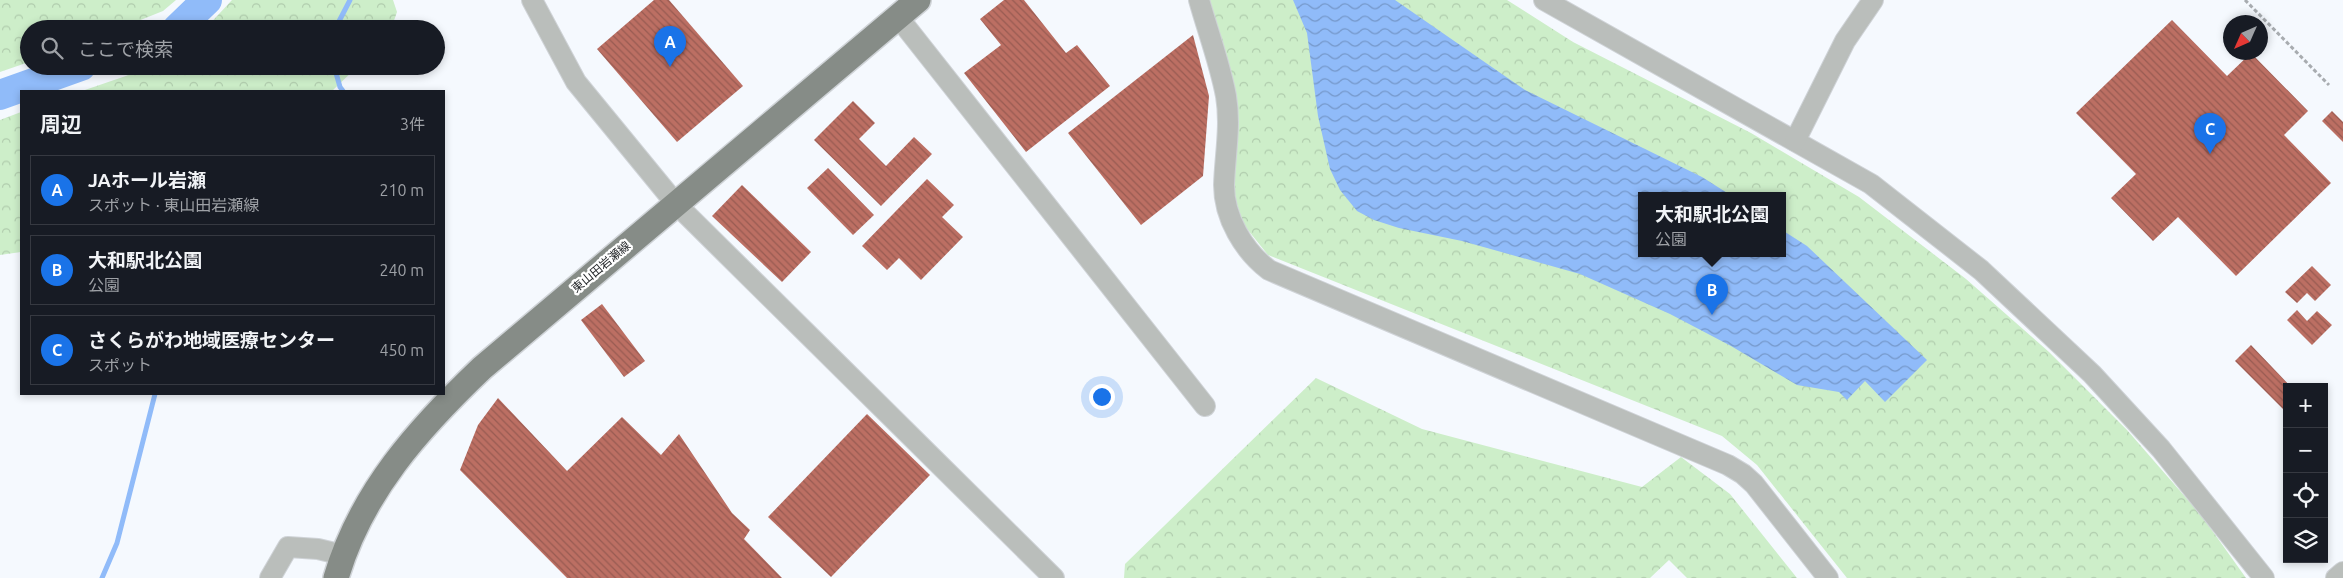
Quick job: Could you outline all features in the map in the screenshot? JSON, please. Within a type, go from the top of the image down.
[{"type":"main road","name":"東山田岩瀬線","points":[[340,566],[384,475],[409,443],[444,405],[482,368],[918,0]]},
{"type":"street","points":[[532,0],[576,82],[676,204],[1054,578]]},
{"type":"street","points":[[1199,0],[1226,96],[1228,123],[1224,187],[1227,204],[1234,227],[1256,260],[1278,274],[1728,465],[1743,474],[1754,484],[1828,578]]},
{"type":"street","points":[[1544,0],[1872,184],[1981,270],[2105,387],[2161,449],[2264,578]]},
{"type":"street","points":[[1795,141],[1845,41],[1874,0]]},
{"type":"street","points":[[898,17],[1205,406]]},
{"type":"street","points":[[270,578],[288,547],[318,549],[340,566]]},
{"type":"street","points":[[2336,578],[2343,572]]},
{"type":"path","points":[[2245,0],[2329,86]]},
{"type":"green space","points":[[0,0],[176,0],[163,11],[140,20],[20,20],[20,65],[0,72]]},
{"type":"green space","points":[[232,0],[393,0],[397,12],[394,20],[213,20]]},
{"type":"green space","points":[[1209,0],[1507,0],[1573,42],[1751,133],[1859,197],[1966,279],[2049,352],[2127,430],[2201,515],[2246,578],[1847,578],[1757,465],[1722,436],[1268,255],[1244,225],[1232,190]]},
{"type":"green space","points":[[129,75],[349,75],[333,90],[85,90]]},
{"type":"green space","points":[[20,112],[20,252],[0,255],[0,120]]},
{"type":"green space","points":[[1316,378],[1422,429],[1642,487],[1681,457],[1730,494],[1797,578],[1687,578],[1669,560],[1650,578],[1124,578],[1125,564]]},
{"type":"water","points":[[1293,0],[1395,0],[1525,90],[1702,177],[1726,192],[1638,192],[1638,257],[1786,257],[1786,233],[1807,246],[1927,360],[1885,402],[1865,381],[1847,400],[1839,392],[1797,385],[1731,346],[1670,314],[1580,274],[1462,241],[1399,228],[1374,220],[1357,211],[1340,190],[1330,169],[1318,116],[1307,33]]},
{"type":"building","points":[[654,0],[669,0],[743,86],[677,142],[597,49]]},
{"type":"building","points":[[1004,0],[1024,0],[1066,53],[1077,45],[1110,86],[1026,152],[964,73],[1001,45],[980,19]]},
{"type":"building","points":[[2172,20],[2227,76],[2244,60],[2258,60],[2308,111],[2284,135],[2331,183],[2236,276],[2178,217],[2153,241],[2111,198],[2136,174],[2076,113]]},
{"type":"building","points":[[1193,35],[1209,96],[1203,176],[1141,225],[1068,133]]},
{"type":"building","points":[[853,101],[875,123],[859,139],[886,166],[914,137],[932,154],[881,206],[814,140]]},
{"type":"building","points":[[2332,111],[2343,122],[2343,142],[2322,121]]},
{"type":"building","points":[[828,168],[874,215],[853,235],[807,188]]},
{"type":"building","points":[[927,179],[954,205],[942,217],[963,237],[921,280],[899,258],[887,270],[862,246]]},
{"type":"building","points":[[742,185],[811,252],[782,282],[712,216]]},
{"type":"building","points":[[2312,266],[2331,285],[2315,301],[2307,293],[2297,303],[2285,292]]},
{"type":"building","points":[[602,304],[645,361],[624,377],[581,320]]},
{"type":"building","points":[[2297,310],[2307,321],[2317,311],[2332,325],[2312,345],[2287,320]]},
{"type":"building","points":[[2251,345],[2287,383],[2283,383],[2283,409],[2235,361]]},
{"type":"building","points":[[498,398],[567,471],[622,417],[661,455],[679,434],[732,513],[750,530],[744,539],[782,578],[567,578],[460,470],[478,425]]},
{"type":"building","points":[[867,414],[930,475],[831,577],[768,517]]},
{"type":"waterway","points":[[186,20],[207,0]]},
{"type":"waterway","points":[[340,20],[350,0]]},
{"type":"waterway","points":[[0,95],[56,75]]},
{"type":"waterway","points":[[337,75],[342,90]]},
{"type":"waterway","points":[[102,578],[117,543],[155,395]]},
{"type":"place","name":"JAホール岩瀬","points":[[670,67]]},
{"type":"place","name":"さくらがわ地域医療センター","points":[[2210,154]]},
{"type":"place","name":"大和駅北公園","points":[[1712,315]]}]
